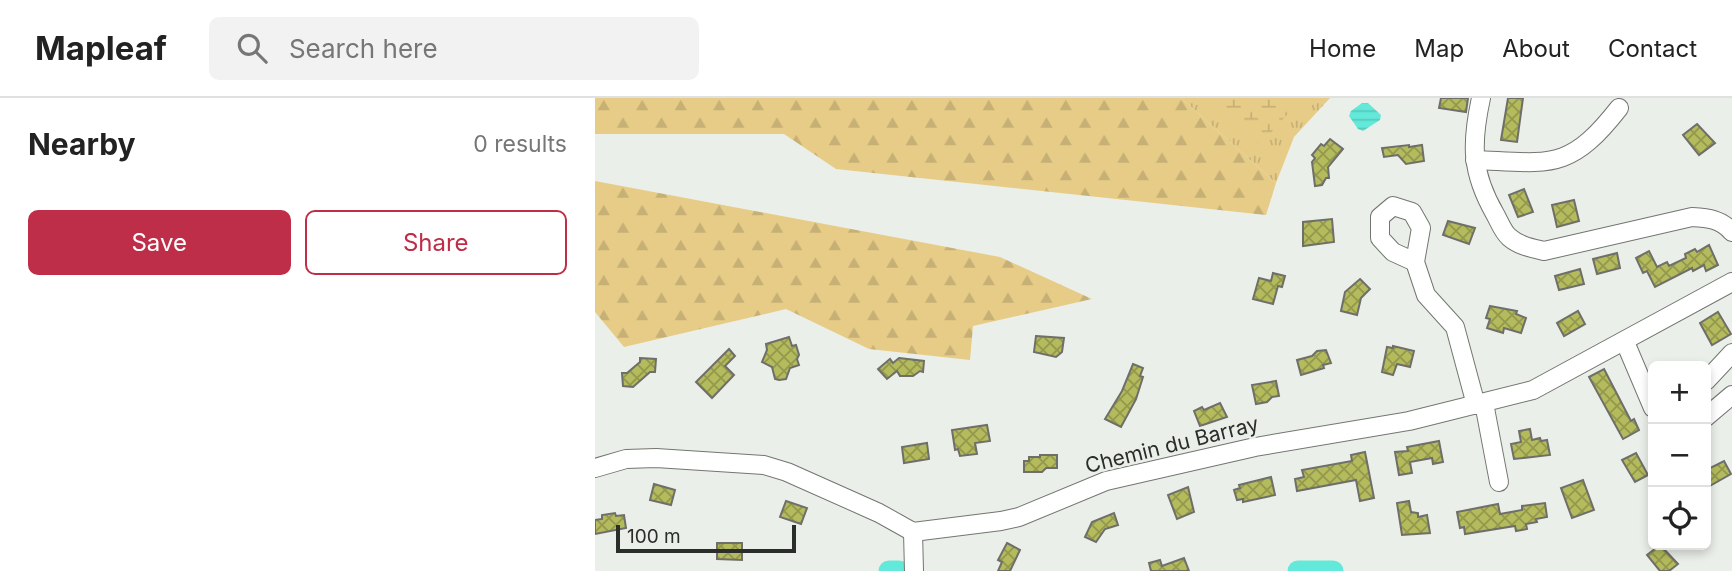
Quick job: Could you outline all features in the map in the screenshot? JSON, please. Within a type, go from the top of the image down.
[{"type":"street","points":[[1481,98],[1474,136],[1477,178],[1483,194],[1508,236],[1523,246],[1544,251],[1692,217],[1713,218],[1732,232]]},
{"type":"street","points":[[1475,160],[1549,162],[1570,155],[1598,135],[1619,108]]},
{"type":"street","points":[[1415,262],[1426,295],[1455,327],[1480,404],[1499,482]]},
{"type":"street","name":"Chemin du Barray","points":[[913,532],[1019,517],[1106,481],[1255,447],[1409,421],[1533,390],[1732,282]]},
{"type":"street","points":[[1625,342],[1648,396]]},
{"type":"street","points":[[1711,376],[1732,354]]},
{"type":"street","points":[[1711,413],[1732,395]]},
{"type":"street","points":[[595,468],[626,459],[656,458],[764,465],[787,472],[879,513],[913,532],[914,568]]},
{"type":"green space","points":[[595,98],[1181,98],[1276,183],[1266,215],[836,169],[784,134],[595,134]]},
{"type":"green space","points":[[1181,98],[1330,98],[1294,137],[1276,183]]},
{"type":"green space","points":[[1214,98],[1302,98],[1260,145]]},
{"type":"green space","points":[[595,181],[1000,257],[1092,299],[973,326],[970,360],[869,349],[786,309],[624,347],[595,312]]},
{"type":"water","points":[[1362,103],[1368,103],[1381,115],[1380,120],[1363,131],[1358,129],[1349,116],[1351,111]]},
{"type":"building","points":[[1441,98],[1468,98],[1466,112],[1439,108]]},
{"type":"building","points":[[1508,98],[1523,98],[1517,142],[1501,140]]},
{"type":"building","points":[[1697,124],[1715,143],[1699,155],[1683,135]]},
{"type":"building","points":[[1330,139],[1343,149],[1328,167],[1329,178],[1326,178],[1322,185],[1315,186],[1312,162],[1315,158],[1312,155],[1321,144],[1324,146]]},
{"type":"building","points":[[1422,145],[1424,161],[1406,164],[1398,155],[1384,157],[1382,148]]},
{"type":"building","points":[[1524,189],[1533,212],[1518,217],[1509,195]]},
{"type":"building","points":[[1574,200],[1579,221],[1557,227],[1552,205]]},
{"type":"building","points":[[1332,219],[1334,242],[1303,246],[1303,222]]},
{"type":"building","points":[[1448,221],[1475,228],[1469,244],[1443,235]]},
{"type":"building","points":[[1709,245],[1718,265],[1706,271],[1704,265],[1693,271],[1692,268],[1655,287],[1647,271],[1643,273],[1636,258],[1649,251],[1657,267],[1667,262],[1669,266],[1686,258],[1685,254],[1695,249],[1697,252]]},
{"type":"building","points":[[1617,253],[1620,268],[1597,274],[1593,259]]},
{"type":"building","points":[[1580,269],[1584,284],[1559,290],[1555,276]]},
{"type":"building","points":[[1273,273],[1285,276],[1282,287],[1278,286],[1273,304],[1253,299],[1259,278],[1271,281]]},
{"type":"building","points":[[1360,279],[1370,289],[1361,298],[1357,315],[1341,311],[1345,292]]},
{"type":"building","points":[[1490,306],[1517,311],[1516,314],[1526,318],[1521,333],[1504,328],[1503,333],[1487,328],[1490,319],[1486,318]]},
{"type":"building","points":[[1578,311],[1585,324],[1564,336],[1557,323]]},
{"type":"building","points":[[1718,312],[1731,334],[1712,345],[1700,323]]},
{"type":"building","points":[[1036,336],[1064,338],[1062,352],[1056,357],[1034,352]]},
{"type":"building","points":[[789,337],[792,346],[796,345],[799,365],[790,368],[786,379],[775,379],[772,367],[762,362],[767,350],[766,344]]},
{"type":"building","points":[[1387,347],[1414,351],[1410,367],[1397,364],[1393,375],[1382,372]]},
{"type":"building","points":[[729,349],[735,356],[725,366],[734,375],[712,398],[696,382]]},
{"type":"building","points":[[1326,350],[1331,363],[1301,375],[1297,360]]},
{"type":"building","points":[[640,358],[656,359],[655,372],[650,372],[633,387],[623,386],[622,373],[627,373],[640,362]]},
{"type":"building","points":[[899,358],[924,361],[923,372],[913,376],[900,376],[897,371],[887,379],[878,369],[890,359],[893,363]]},
{"type":"building","points":[[1133,364],[1143,368],[1140,376],[1143,377],[1136,399],[1121,427],[1105,419],[1122,391]]},
{"type":"building","points":[[1604,369],[1631,421],[1634,419],[1639,430],[1623,439],[1589,377]]},
{"type":"building","points":[[1276,381],[1279,396],[1256,404],[1252,385]]},
{"type":"building","points":[[1220,403],[1227,417],[1200,426],[1194,411]]},
{"type":"building","points":[[987,425],[990,441],[975,443],[977,454],[960,456],[958,449],[955,450],[952,430]]},
{"type":"building","points":[[1530,429],[1532,440],[1547,440],[1550,455],[1514,459],[1511,444],[1521,442],[1519,431]]},
{"type":"building","points":[[1439,441],[1443,462],[1433,464],[1432,458],[1410,462],[1412,473],[1399,475],[1395,452],[1408,451],[1407,447]]},
{"type":"building","points":[[927,443],[929,459],[904,463],[902,447]]},
{"type":"building","points":[[1365,452],[1374,498],[1360,501],[1356,480],[1297,491],[1295,479],[1304,477],[1302,470],[1352,461],[1351,455]]},
{"type":"building","points":[[1636,453],[1648,475],[1635,482],[1622,460]]},
{"type":"building","points":[[1040,455],[1057,455],[1057,468],[1046,468],[1042,472],[1024,472],[1024,461]]},
{"type":"building","points":[[1724,461],[1731,474],[1711,485],[1711,468]]},
{"type":"building","points":[[1271,477],[1275,495],[1243,502],[1243,499],[1237,500],[1234,490],[1240,488],[1239,485]]},
{"type":"building","points":[[1583,480],[1594,510],[1572,518],[1561,488]]},
{"type":"building","points":[[654,484],[675,490],[671,505],[650,500]]},
{"type":"building","points":[[1188,487],[1194,512],[1177,519],[1168,495]]},
{"type":"building","points":[[786,501],[807,508],[801,524],[780,517]]},
{"type":"building","points":[[1409,501],[1411,512],[1418,513],[1418,517],[1427,515],[1430,533],[1402,535],[1397,503]]},
{"type":"building","points":[[1545,503],[1547,517],[1526,524],[1527,529],[1516,531],[1515,526],[1465,534],[1464,527],[1460,528],[1457,512],[1498,504],[1500,514],[1522,510],[1522,506]]},
{"type":"building","points":[[615,513],[616,516],[624,515],[626,528],[595,534],[595,520],[602,519],[602,515]]},
{"type":"building","points":[[1114,513],[1118,525],[1105,529],[1096,542],[1085,537],[1092,522]]},
{"type":"building","points":[[717,543],[742,543],[742,560],[717,559]]},
{"type":"building","points":[[1007,543],[1020,550],[1010,571],[998,571],[1002,562],[998,560]]},
{"type":"building","points":[[1654,550],[1665,550],[1678,564],[1669,571],[1660,571],[1647,555]]},
{"type":"building","points":[[1184,558],[1189,571],[1151,571],[1149,563],[1160,560],[1162,566]]},
{"type":"waterway","points":[[889,571],[899,571]]},
{"type":"waterway","points":[[1298,571],[1333,571]]}]
